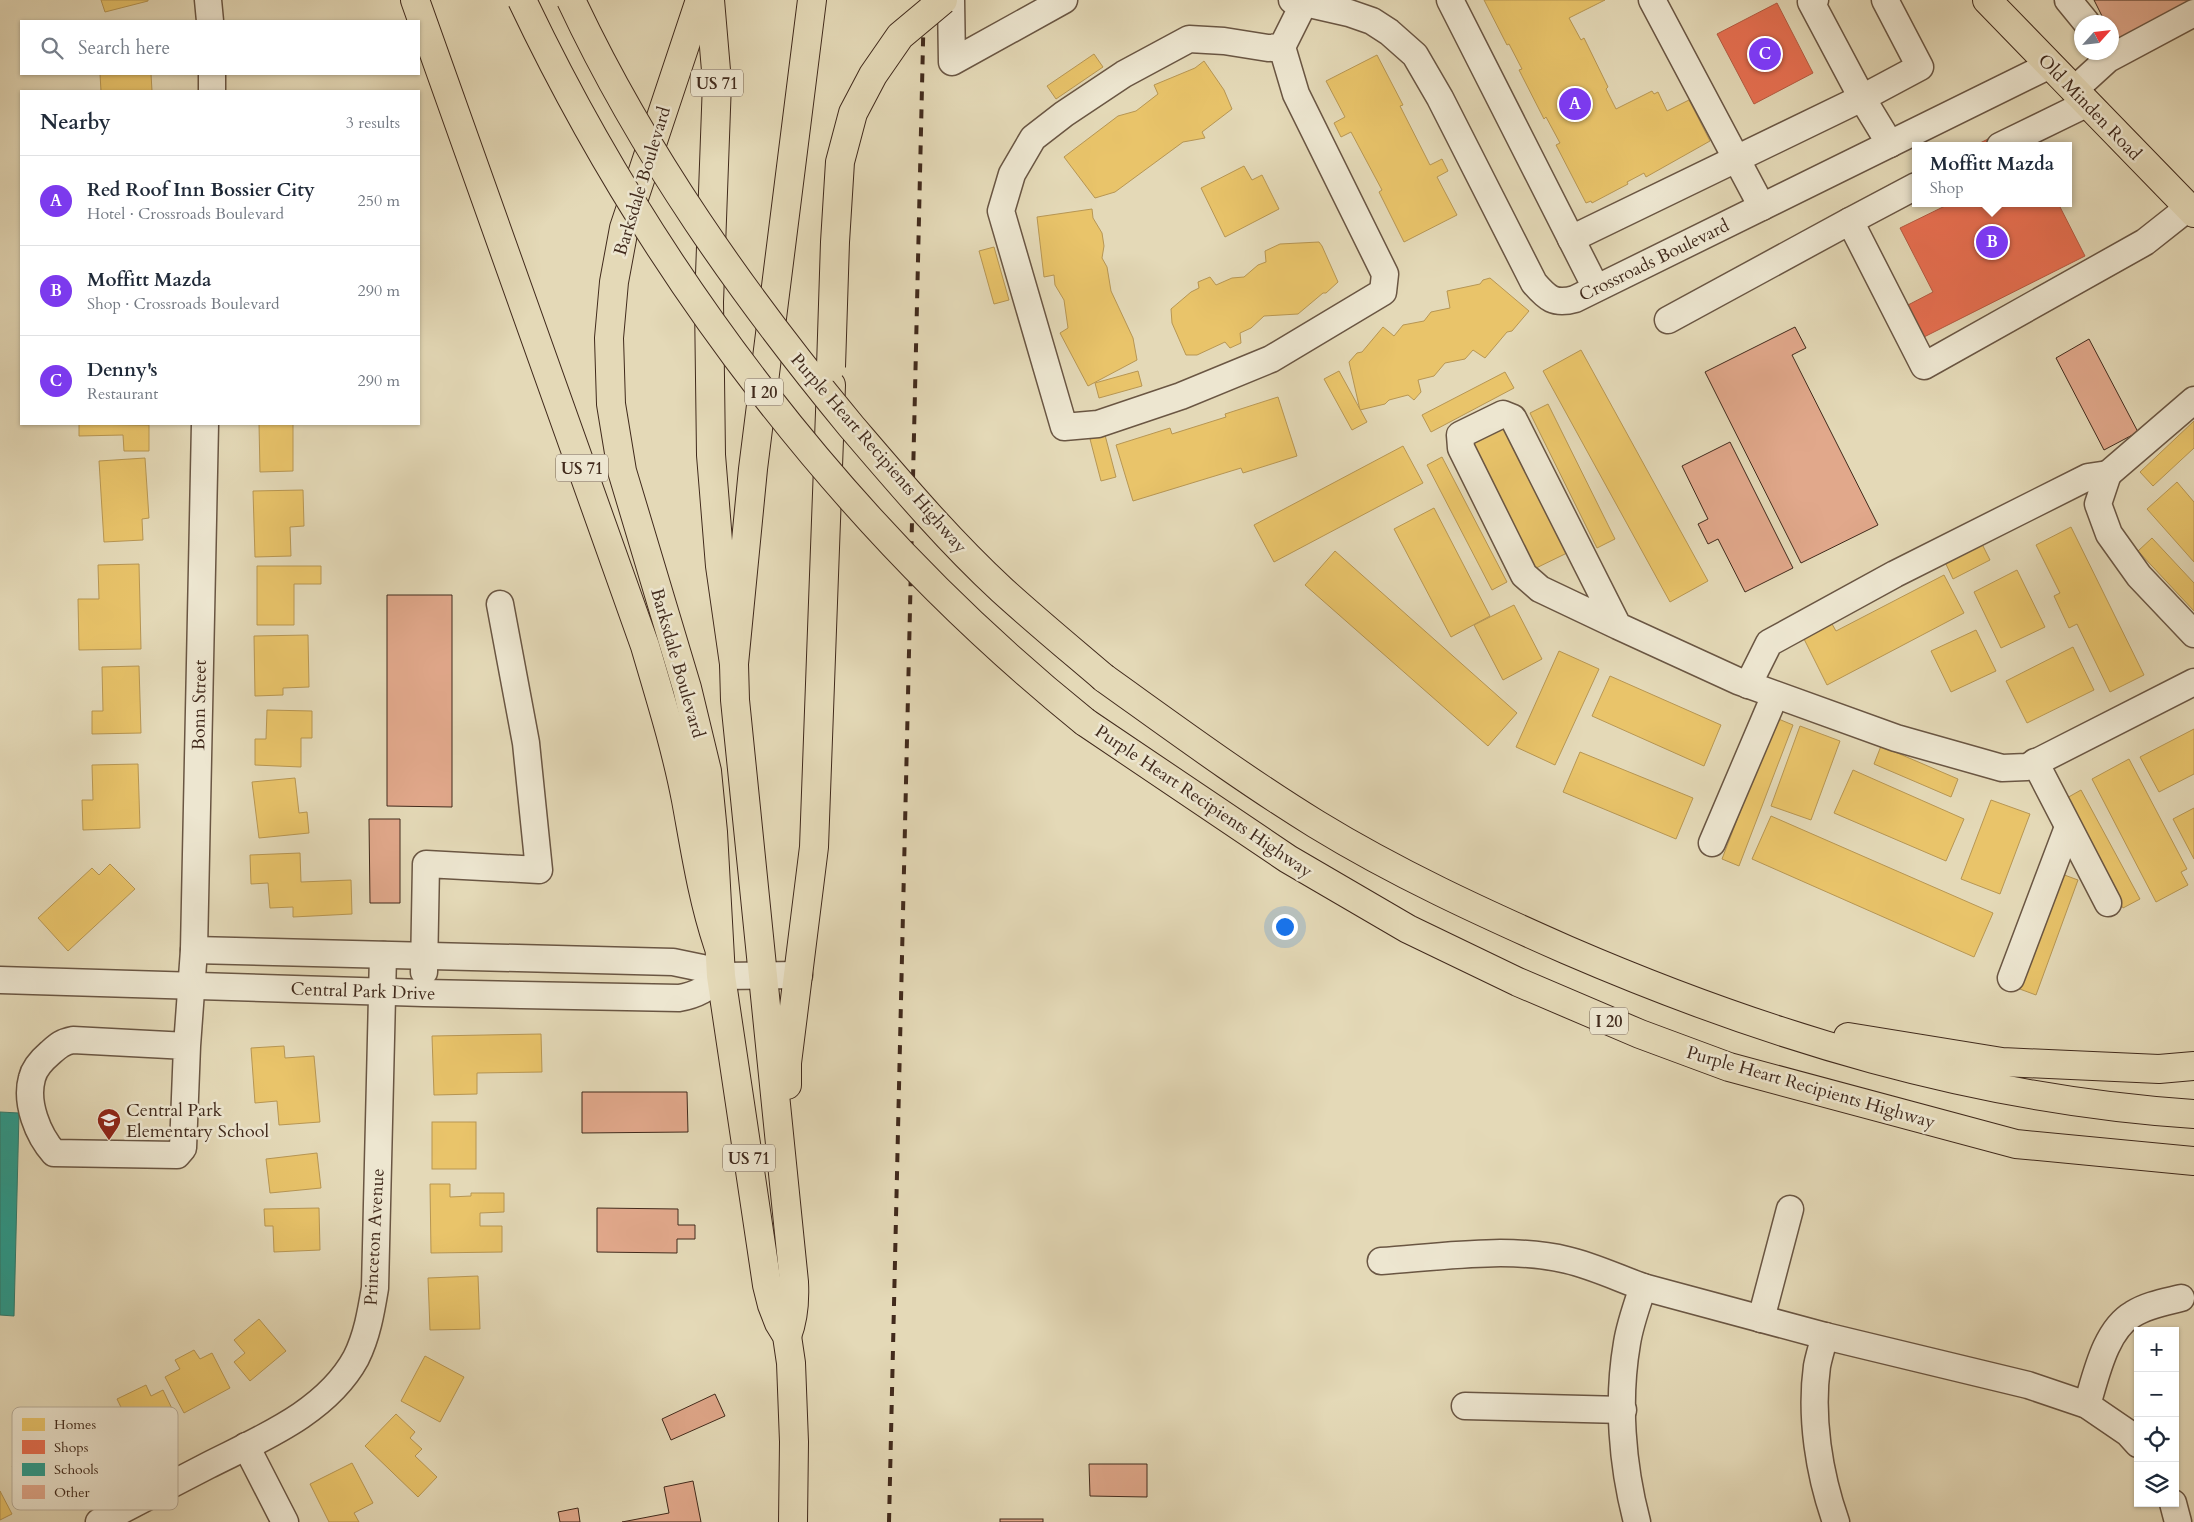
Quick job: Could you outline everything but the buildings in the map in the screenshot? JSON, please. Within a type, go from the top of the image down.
[{"type":"main road","name":"US 71","points":[[414,0],[645,646],[670,729],[686,799],[703,896],[718,945]]},
{"type":"main road","name":"Purple Heart Recipients Highway","points":[[522,0],[545,49],[634,207],[698,303],[752,376],[851,500],[918,569],[1020,668],[1085,722],[1288,859],[1408,929],[1518,982],[1640,1034],[1729,1067],[2016,1144],[2194,1161]]},
{"type":"main road","name":"Purple Heart Recipients Highway","points":[[571,0],[618,90],[674,186],[728,268],[834,405],[933,521],[1002,590],[1104,678],[1220,762],[1317,824],[1445,895],[1647,984],[1776,1031],[1883,1062],[1956,1080],[2024,1093],[2158,1112],[2194,1114]]},
{"type":"main road","name":"Barksdale Boulevard","points":[[700,0],[624,228],[614,282],[609,338],[611,404],[622,471],[687,688],[707,772],[713,832],[720,976],[767,1285],[779,1323],[787,1336],[791,1363],[794,1433],[793,1522]]},
{"type":"main road","name":"US 71","points":[[710,0],[717,82],[709,302],[711,455],[720,566],[734,664]]},
{"type":"main road","name":"Barksdale Boulevard","points":[[787,1336],[792,1324],[795,1304],[794,1282],[735,700],[734,664],[753,469],[812,0]]},
{"type":"main road","points":[[785,1196],[787,1063],[814,847],[835,242],[840,162],[853,113],[873,75],[900,36],[943,0]]},
{"type":"main road","name":"Old Minden Road","points":[[1996,3],[2050,65],[2191,211]]},
{"type":"main road","points":[[1776,1031],[1848,1037],[2002,1062],[2159,1068],[2194,1066]]},
{"type":"main road","points":[[2016,1144],[2194,1176]]},
{"type":"street","points":[[208,0],[210,20]]},
{"type":"street","points":[[951,0],[952,62],[1064,0]]},
{"type":"street","points":[[1450,0],[1596,288]]},
{"type":"street","points":[[1652,0],[1762,207]]},
{"type":"street","points":[[1815,0],[1811,2],[1862,98],[1890,144]]},
{"type":"street","points":[[1571,239],[1862,98],[1920,67],[1884,0]]},
{"type":"street","points":[[2068,0],[2080,15]]},
{"type":"street","points":[[1282,47],[1268,48],[1224,41],[1189,39],[1124,74],[1056,120],[1033,138],[1012,174],[1001,211],[1064,427],[1098,424],[1181,396],[1271,359],[1383,292],[1385,274],[1296,94],[1282,47],[1298,2]]},
{"type":"street","name":"Crossroads Boulevard","points":[[1298,2],[1349,13],[1372,21],[1389,32],[1415,55],[1440,98],[1526,268],[1542,293],[1553,300],[1564,302],[2050,65]]},
{"type":"street","points":[[2119,50],[2194,13]]},
{"type":"street","points":[[2007,142],[2080,97],[2108,60]]},
{"type":"street","points":[[212,75],[212,90]]},
{"type":"street","points":[[1668,320],[1912,188]]},
{"type":"street","points":[[1850,221],[1924,366],[2144,242],[2191,211]]},
{"type":"street","points":[[2194,400],[2108,474],[2098,504],[2109,534],[2139,576],[2194,634]]},
{"type":"street","points":[[1618,626],[1513,418],[1502,414],[1460,435],[1461,448],[1524,575],[1540,589],[1618,626],[1748,685],[1896,738],[2002,768],[2027,767],[2194,682]]},
{"type":"street","name":"Bonn Street","points":[[187,1046],[73,1040],[62,1042],[43,1059],[32,1077],[30,1098],[39,1131],[46,1144],[54,1153],[177,1155],[183,1148],[187,1046],[194,950],[205,425]]},
{"type":"street","points":[[1748,685],[1769,643],[1895,574],[2088,477],[2108,474]]},
{"type":"street","points":[[424,993],[426,864],[539,870],[526,743],[500,604]]},
{"type":"street","points":[[1712,843],[1775,695]]},
{"type":"street","points":[[2035,762],[2108,903]]},
{"type":"street","points":[[2011,978],[2068,827]]},
{"type":"street","name":"Central Park Drive","points":[[194,950],[680,963],[702,968],[720,976],[799,975]]},
{"type":"street","name":"Princeton Avenue","points":[[178,1481],[288,1424],[323,1399],[356,1358],[365,1335],[375,1288],[383,955]]},
{"type":"street","points":[[622,961],[623,995]]},
{"type":"street","name":"Central Park Drive","points":[[0,980],[382,992],[623,995],[680,998],[694,996],[720,976]]},
{"type":"street","points":[[1761,1319],[1790,1208]]},
{"type":"street","points":[[1381,1261],[1466,1255],[1541,1255],[1568,1260],[1643,1287],[1825,1336],[2028,1385],[2087,1405],[2128,1433],[2134,1440]]},
{"type":"street","points":[[1637,1522],[1624,1448],[1622,1386],[1627,1342],[1643,1287]]},
{"type":"street","points":[[2087,1405],[2101,1356],[2116,1329],[2131,1314],[2152,1305],[2181,1298]]},
{"type":"street","points":[[1825,1336],[1817,1366],[1815,1410],[1819,1455],[1828,1500],[1836,1522]]},
{"type":"street","points":[[1465,1406],[1623,1410]]},
{"type":"street","points":[[246,1446],[285,1522]]},
{"type":"street","points":[[2174,1507],[2178,1522]]},
{"type":"street","name":"Princeton Avenue","points":[[98,1522],[121,1510]]},
{"type":"railway","points":[[889,1522],[924,0]]},
{"type":"place","name":"Denny's","points":[[1765,54]]},
{"type":"place","name":"Red Roof Inn Bossier City","points":[[1575,104]]},
{"type":"place","name":"Moffitt Mazda","points":[[1992,242]]},
{"type":"place","name":"Central Park Elementary School","points":[[109,1141]]}]
